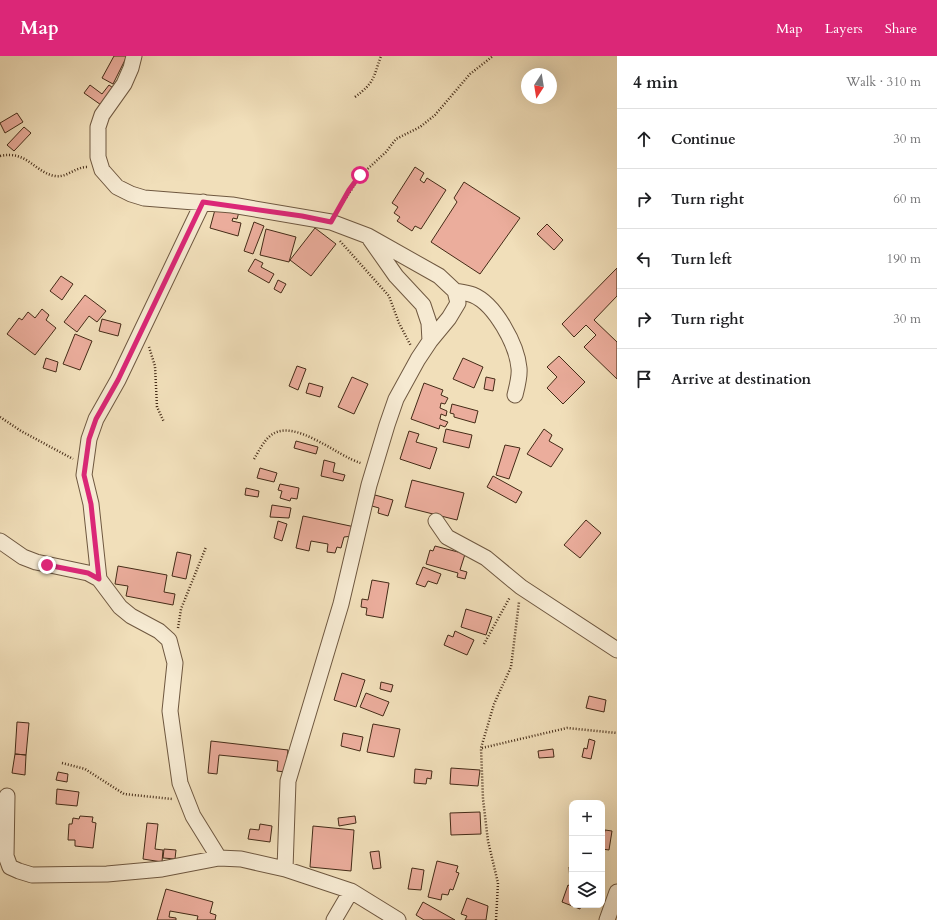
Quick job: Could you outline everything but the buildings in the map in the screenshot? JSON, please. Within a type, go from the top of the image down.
[{"type":"street","points":[[134,56],[132,68],[124,84],[102,115],[98,127],[98,157],[102,170],[117,187],[131,194],[144,198],[203,202],[302,216],[331,222],[368,236],[439,276],[455,291],[474,295],[490,307],[504,327],[516,349],[520,369],[515,395]]},
{"type":"street","points":[[99,579],[91,504],[84,475],[85,463],[96,419],[141,332],[203,202]]},
{"type":"street","points":[[368,236],[396,276],[423,306],[429,323],[430,341]]},
{"type":"street","points":[[285,869],[288,781],[341,604],[375,466],[396,399],[418,358],[430,341],[450,318],[458,303],[455,291]]},
{"type":"street","points":[[436,521],[447,537],[486,558],[519,586],[617,650]]},
{"type":"street","points":[[0,541],[22,557],[47,565],[88,573],[99,579],[120,607],[131,616],[159,631],[169,640],[173,648],[175,663],[170,711],[180,783],[193,816],[219,858]]},
{"type":"street","points":[[7,796],[6,856],[10,867],[18,872],[32,875],[107,874],[162,869],[219,858],[241,859],[285,869],[351,891],[398,920]]},
{"type":"street","points":[[334,920],[351,891]]},
{"type":"street","points":[[607,920],[617,894]]},
{"type":"path","points":[[355,96],[369,87],[376,76],[381,56]]},
{"type":"path","points":[[418,358],[399,323],[389,296],[342,245],[331,222],[349,190],[360,175],[386,152],[396,139],[420,127],[435,116],[470,74],[493,56]]},
{"type":"path","points":[[0,156],[19,156],[54,176],[62,176],[80,167],[102,170]]},
{"type":"path","points":[[141,332],[153,354],[157,407],[164,422]]},
{"type":"path","points":[[0,417],[21,431],[76,461],[85,463]]},
{"type":"path","points":[[254,459],[272,435],[285,430],[299,432],[358,462],[375,466]]},
{"type":"path","points":[[173,648],[181,609],[206,547]]},
{"type":"path","points":[[484,644],[519,586]]},
{"type":"path","points":[[496,920],[498,883],[488,841],[481,748],[494,704],[511,668],[519,586]]},
{"type":"path","points":[[481,748],[567,728],[617,733]]},
{"type":"path","points":[[62,763],[85,769],[124,794],[186,801]]},
{"type":"route","points":[[47,565],[88,573],[99,579],[91,504],[84,475],[89,439],[96,419],[118,380],[203,202],[232,205],[331,222],[349,190],[360,175]]}]
